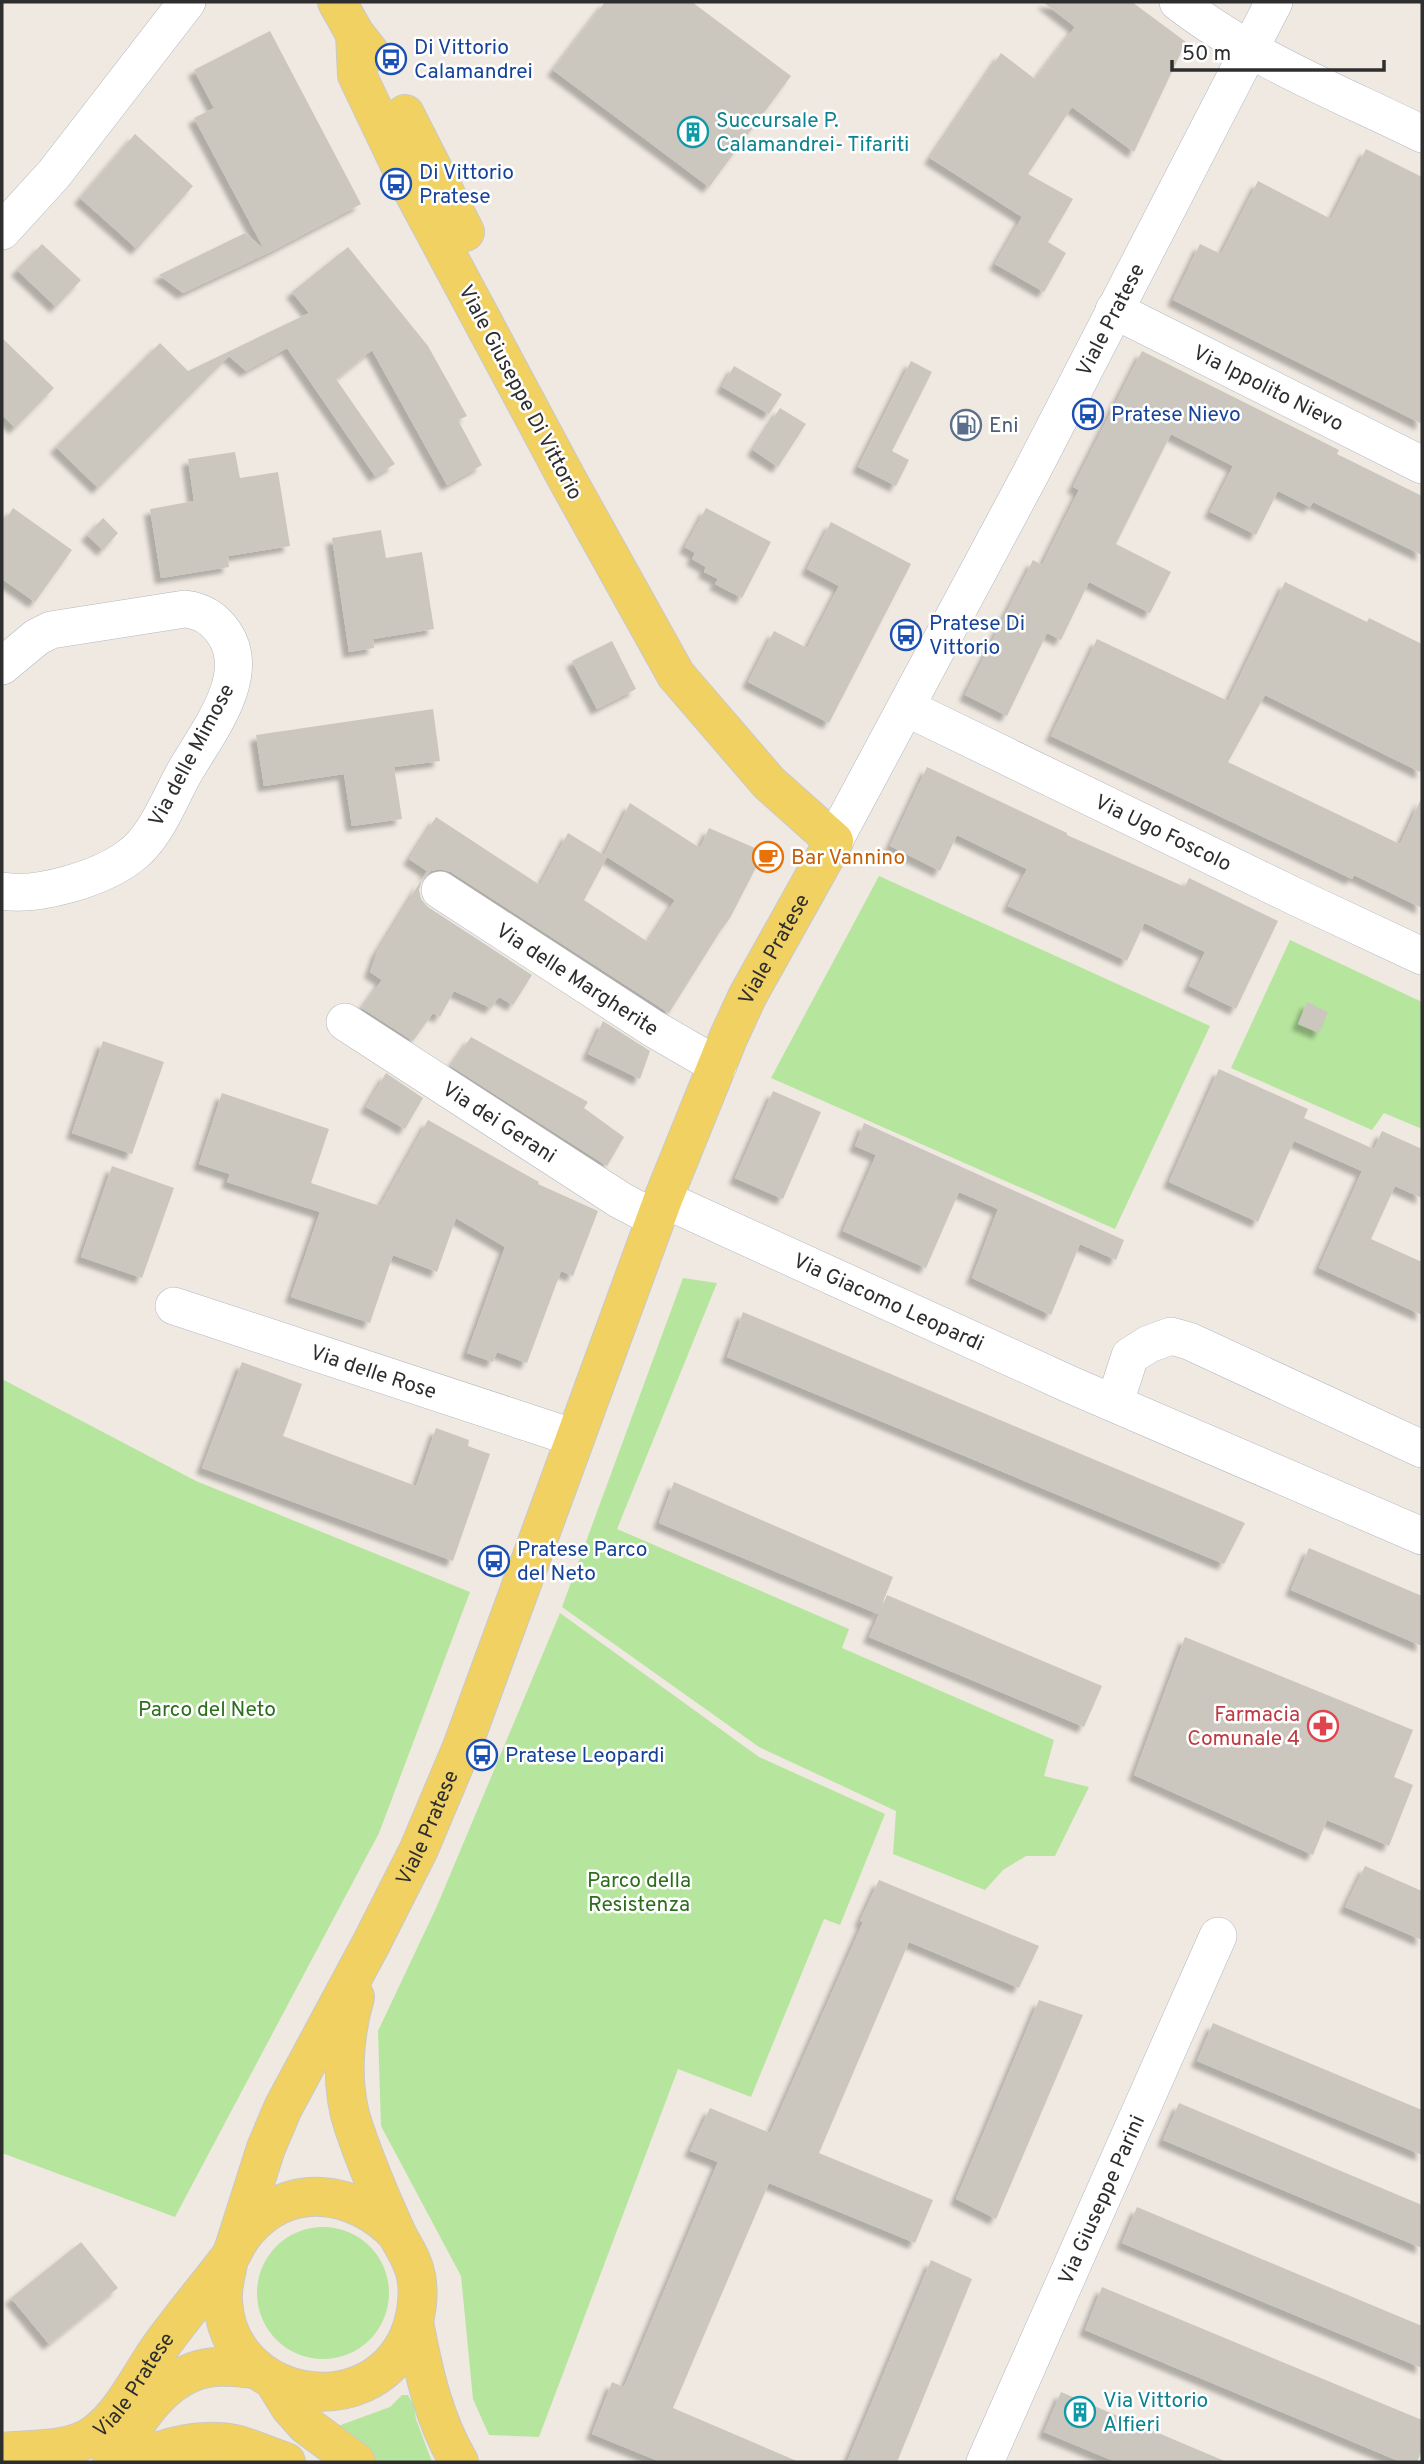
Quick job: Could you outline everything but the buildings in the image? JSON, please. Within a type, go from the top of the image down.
[{"type":"main road","name":"Viale Giuseppe Di Vittorio","points":[[346,18],[380,65],[493,285],[709,690],[725,733],[769,783],[834,841]]},
{"type":"main road","name":"Viale Pratese","points":[[265,2375],[243,2355],[226,2321],[223,2282],[266,2148],[283,2108],[419,1849],[536,1549],[659,1209],[748,995],[834,841]]},
{"type":"main road","name":"Viale Pratese","points":[[111,2462],[141,2416],[155,2400],[174,2382],[205,2368],[223,2366],[265,2375],[292,2388],[330,2392],[358,2385],[383,2370],[407,2340],[418,2299],[416,2277],[354,2127],[347,2100],[346,2048],[349,2024],[372,1942]]},
{"type":"main road","name":"Viale Pratese","points":[[2,2452],[65,2445],[93,2436],[115,2416],[187,2309],[231,2255],[246,2230],[265,2214],[287,2202],[311,2197],[335,2198],[359,2205],[380,2217],[397,2235]]},
{"type":"main road","points":[[414,2322],[444,2436],[459,2462]]},
{"type":"main road","points":[[265,2375],[306,2425],[356,2462]]},
{"type":"main road","points":[[132,2462],[159,2449],[208,2442],[237,2445],[286,2462]]},
{"type":"main road","points":[[2,2458],[12,2462]]},
{"type":"street","points":[[1178,2],[1210,26],[1249,48],[1422,134]]},
{"type":"street","name":"Viale Pratese","points":[[834,841],[907,708],[1274,2]]},
{"type":"street","points":[[2,232],[54,174],[172,6]]},
{"type":"street","name":"Via Ippolito Nievo","points":[[1114,310],[1422,465]]},
{"type":"street","name":"Via delle Mimose","points":[[2,666],[28,644],[51,630],[185,609],[197,610],[215,621],[229,639],[235,661],[231,690],[150,834],[131,856],[108,870],[86,878],[37,891],[2,891]]},
{"type":"street","name":"Via Ugo Foscolo","points":[[907,708],[1422,956]]},
{"type":"street","name":"Via delle Margherite","points":[[440,890],[654,1029],[718,1066]]},
{"type":"street","name":"Via dei Gerani","points":[[345,1022],[620,1200],[659,1209]]},
{"type":"street","name":"Via Giacomo Leopardi","points":[[659,1209],[1422,1535]]},
{"type":"street","name":"Via delle Rose","points":[[174,1306],[575,1438]]},
{"type":"street","points":[[1115,1402],[1130,1356],[1149,1344],[1171,1336],[1422,1449]]},
{"type":"street","name":"Via Giuseppe Parini","points":[[985,2462],[1218,1936]]},
{"type":"green space","points":[[879,876],[1210,1026],[1115,1229],[771,1078]]},
{"type":"green space","points":[[1290,940],[1422,1002],[1422,1129],[1384,1113],[1372,1130],[1231,1068]]},
{"type":"green space","points":[[683,1278],[717,1283],[617,1529],[849,1629],[842,1648],[1054,1740],[1044,1776],[1089,1787],[1055,1856],[1026,1856],[1003,1870],[985,1890],[893,1854],[896,1811],[759,1747],[562,1607]]},
{"type":"green space","name":"Parco del Neto","points":[[2,1379],[196,1481],[470,1592],[379,1833],[175,2217],[2,2153]]},
{"type":"green space","name":"Parco della Resistenza","points":[[560,1613],[759,1757],[885,1814],[840,1925],[824,1919],[751,2097],[678,2069],[539,2437],[489,2435],[473,2399],[461,2276],[381,2126],[378,2031],[437,1906]]},
{"type":"green space","points":[[323,2227],[348,2232],[370,2246],[384,2268],[389,2293],[384,2318],[370,2340],[348,2354],[323,2359],[298,2354],[276,2340],[262,2318],[257,2293],[262,2268],[276,2246],[298,2232]]},
{"type":"green space","points":[[402,2395],[408,2395],[414,2406],[432,2462],[374,2462],[338,2426],[390,2407]]},
{"type":"place","name":"Di Vittorio Calamandrei","points":[[391,59]]},
{"type":"place","name":"Succursale P. Calamandrei- Tifariti","points":[[693,132]]},
{"type":"place","name":"Di Vittorio Pratese","points":[[396,184]]},
{"type":"place","name":"Pratese Nievo","points":[[1088,414]]},
{"type":"place","name":"Eni","points":[[966,425]]},
{"type":"place","name":"Pratese Di Vittorio","points":[[906,635]]},
{"type":"place","name":"Bar Vannino","points":[[768,857]]},
{"type":"place","name":"Pratese Parco del Neto","points":[[494,1561]]},
{"type":"place","name":"Farmacia Comunale 4","points":[[1323,1726]]},
{"type":"place","name":"Pratese Leopardi","points":[[482,1755]]},
{"type":"place","name":"Via Vittorio Alfieri","points":[[1080,2412]]}]
